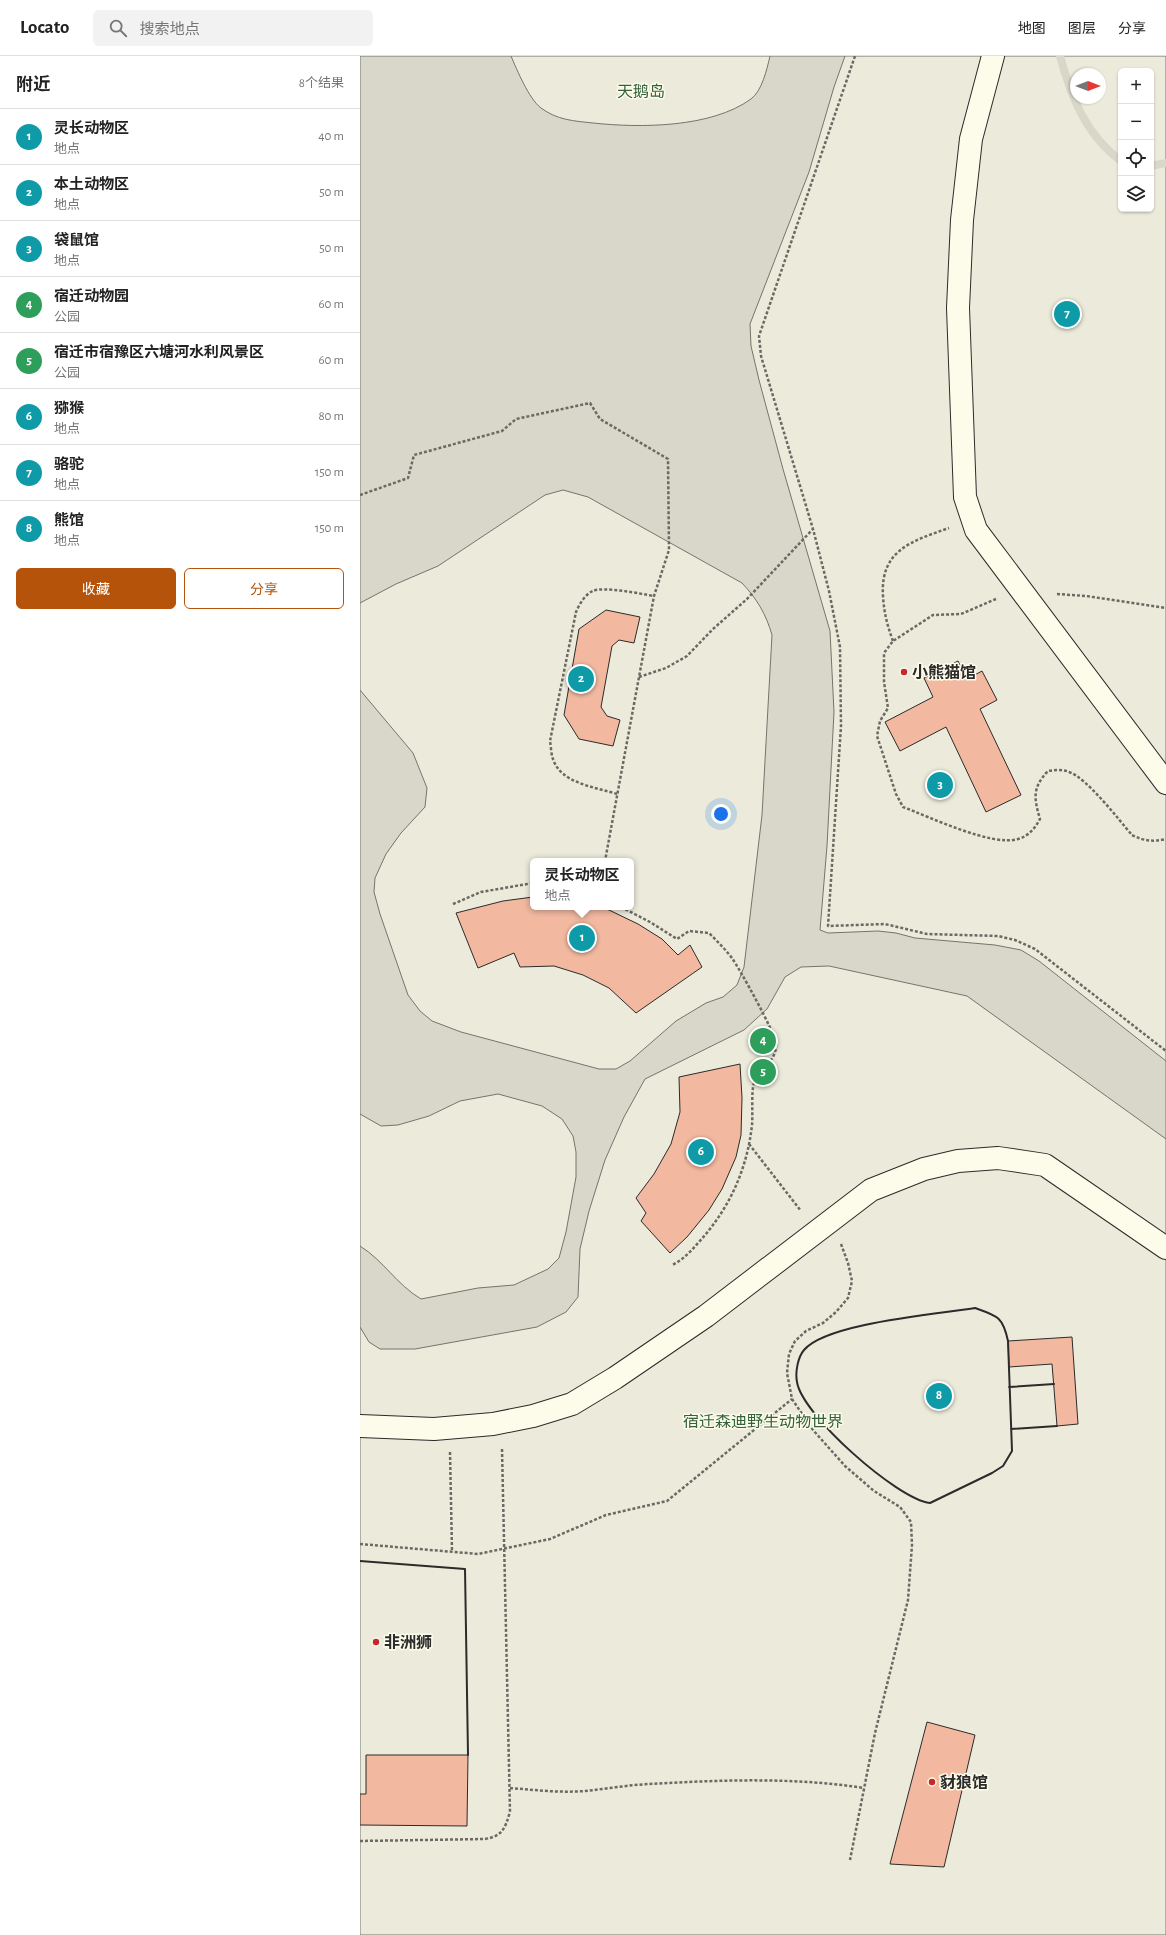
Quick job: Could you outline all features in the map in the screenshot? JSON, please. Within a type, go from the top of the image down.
[{"type":"lane","points":[[993,56],[971,139],[962,220],[958,308],[965,497],[976,530],[1018,588],[1166,783]]},
{"type":"lane","points":[[360,1426],[434,1430],[502,1422],[533,1416],[572,1404],[615,1378],[706,1316],[871,1190],[924,1169],[958,1161],[998,1158],[1045,1165],[1166,1248]]},
{"type":"path","points":[[856,56],[758,336],[761,356],[813,528],[829,591],[840,647],[841,726],[828,926],[885,924],[926,934],[998,936],[1015,940],[1035,949],[1166,1051]]},
{"type":"path","points":[[360,495],[408,478],[414,454],[502,431],[516,419],[590,403],[600,419],[668,459],[669,550],[654,596],[606,858]]},
{"type":"path","points":[[893,641],[885,621],[883,597],[882,579],[887,564],[897,552],[921,538],[972,520]]},
{"type":"path","points":[[639,677],[666,668],[687,656],[713,629],[747,599],[813,528]]},
{"type":"path","points":[[1166,608],[1086,596],[1040,593],[1018,588],[961,614],[934,614],[893,641],[884,653],[884,682],[888,708],[880,721],[878,736],[896,794],[903,807],[986,838],[1005,840],[1018,839],[1034,831],[1040,819],[1036,805],[1035,790],[1041,778],[1048,771],[1058,770],[1070,772],[1084,782],[1132,835],[1142,840],[1155,842],[1166,840]]},
{"type":"path","points":[[617,794],[570,779],[561,773],[553,760],[550,741],[576,612],[581,601],[593,591],[604,590],[654,596]]},
{"type":"path","points":[[453,904],[481,892],[530,884]]},
{"type":"path","points":[[627,910],[650,922],[677,939],[689,931],[710,933],[733,960],[772,1030],[776,1044],[774,1053],[754,1083],[752,1126],[738,1184],[723,1212],[694,1248],[680,1261],[672,1265]]},
{"type":"path","points":[[748,1143],[842,1246],[852,1281],[848,1298],[836,1312],[823,1324],[806,1331],[795,1341],[789,1354],[787,1373],[792,1399],[813,1430],[845,1466],[874,1491],[900,1507],[911,1522],[912,1545],[908,1600],[875,1733],[850,1860]]},
{"type":"path","points":[[360,1544],[478,1554],[550,1539],[606,1516],[667,1501],[792,1399]]},
{"type":"path","points":[[360,1841],[485,1839],[497,1837],[505,1827],[510,1812],[510,1788],[502,1422]]},
{"type":"path","points":[[450,1428],[452,1551]]},
{"type":"path","points":[[510,1788],[542,1791],[584,1791],[648,1784],[742,1780],[798,1780],[864,1788]]},
{"type":"green space","name":"宿迁森迪野生动物世界","points":[[360,56],[1166,56],[1166,1935],[360,1935]]},
{"type":"shaded area","points":[[360,56],[511,56],[532,98],[541,108],[553,115],[572,121],[612,125],[653,125],[696,121],[735,109],[751,99],[758,91],[764,79],[770,56],[845,56],[834,87],[809,172],[750,324],[751,346],[759,380],[830,631],[834,712],[827,846],[820,930],[828,933],[878,931],[896,933],[915,938],[995,945],[1021,950],[1039,961],[1166,1061],[1166,1139],[967,996],[829,966],[801,967],[785,977],[767,1009],[744,1030],[645,1079],[624,1117],[605,1160],[589,1211],[580,1249],[578,1297],[566,1312],[537,1327],[415,1349],[380,1349],[369,1342],[360,1327],[360,1246],[376,1258],[404,1286],[421,1299],[478,1288],[514,1285],[548,1269],[559,1258],[566,1232],[576,1177],[576,1152],[573,1136],[562,1119],[542,1106],[498,1094],[460,1101],[429,1116],[398,1125],[381,1126],[360,1114],[360,690],[413,753],[427,788],[425,807],[401,833],[386,854],[375,878],[374,892],[380,914],[408,995],[420,1011],[432,1021],[461,1032],[599,1069],[616,1069],[630,1061],[676,1021],[706,1003],[723,997],[737,985],[744,967],[762,815],[772,635],[767,620],[760,607],[742,583],[588,497],[563,490],[545,495],[438,566],[396,584],[360,603]]},
{"type":"building","points":[[606,610],[640,617],[634,643],[619,640],[612,646],[601,707],[607,716],[620,720],[613,746],[579,739],[564,715],[579,629]]},
{"type":"building","points":[[958,661],[967,679],[982,671],[997,700],[980,709],[1021,795],[986,812],[946,727],[900,751],[885,722],[933,697],[924,678]]},
{"type":"building","points":[[530,897],[530,910],[609,910],[638,924],[662,939],[678,955],[690,945],[702,967],[636,1013],[609,988],[583,975],[554,966],[520,967],[514,953],[478,968],[456,913],[503,901]]},
{"type":"building","points":[[740,1064],[742,1098],[741,1135],[736,1157],[722,1189],[709,1210],[687,1237],[670,1253],[641,1221],[646,1213],[636,1198],[654,1174],[671,1144],[680,1112],[679,1077]]},
{"type":"building","points":[[1072,1337],[1078,1424],[1057,1426],[1052,1364],[1009,1367],[1008,1341]]},
{"type":"building","points":[[927,1722],[975,1735],[944,1867],[890,1864]]},
{"type":"building","points":[[366,1755],[468,1755],[467,1826],[360,1825],[360,1794],[366,1794]]},
{"type":"waterway","points":[[1060,56],[1069,86],[1089,127],[1109,151],[1118,158]]},
{"type":"waterway","points":[[1154,165],[1166,163]]},
{"type":"wall","points":[[975,1308],[998,1318],[1006,1333],[1008,1341],[1012,1451],[1003,1466],[992,1473],[930,1503],[915,1498],[896,1487],[875,1472],[833,1434],[815,1414],[803,1397],[797,1382],[796,1374],[798,1365],[804,1350],[816,1341],[835,1333],[858,1326],[884,1321],[975,1308]]},
{"type":"wall","points":[[1009,1387],[1054,1384]]},
{"type":"wall","points":[[1011,1429],[1057,1426]]},
{"type":"wall","points":[[360,1561],[465,1569],[468,1755]]},
{"type":"place","name":"骆驼","points":[[1067,314]]},
{"type":"place","name":"小熊猫馆","points":[[904,672]]},
{"type":"place","name":"本土动物区","points":[[581,679]]},
{"type":"place","name":"袋鼠馆","points":[[940,785]]},
{"type":"place","name":"灵长动物区","points":[[582,938]]},
{"type":"place","name":"宿迁动物园","points":[[763,1041]]},
{"type":"place","name":"宿迁市宿豫区六塘河水利风景区","points":[[763,1072]]},
{"type":"place","name":"猕猴","points":[[701,1152]]},
{"type":"place","name":"熊馆","points":[[939,1396]]},
{"type":"place","name":"非洲狮","points":[[376,1642]]},
{"type":"place","name":"豺狼馆","points":[[932,1782]]},
{"type":"park label","name":"天鹅岛","points":[[641,91]]}]
